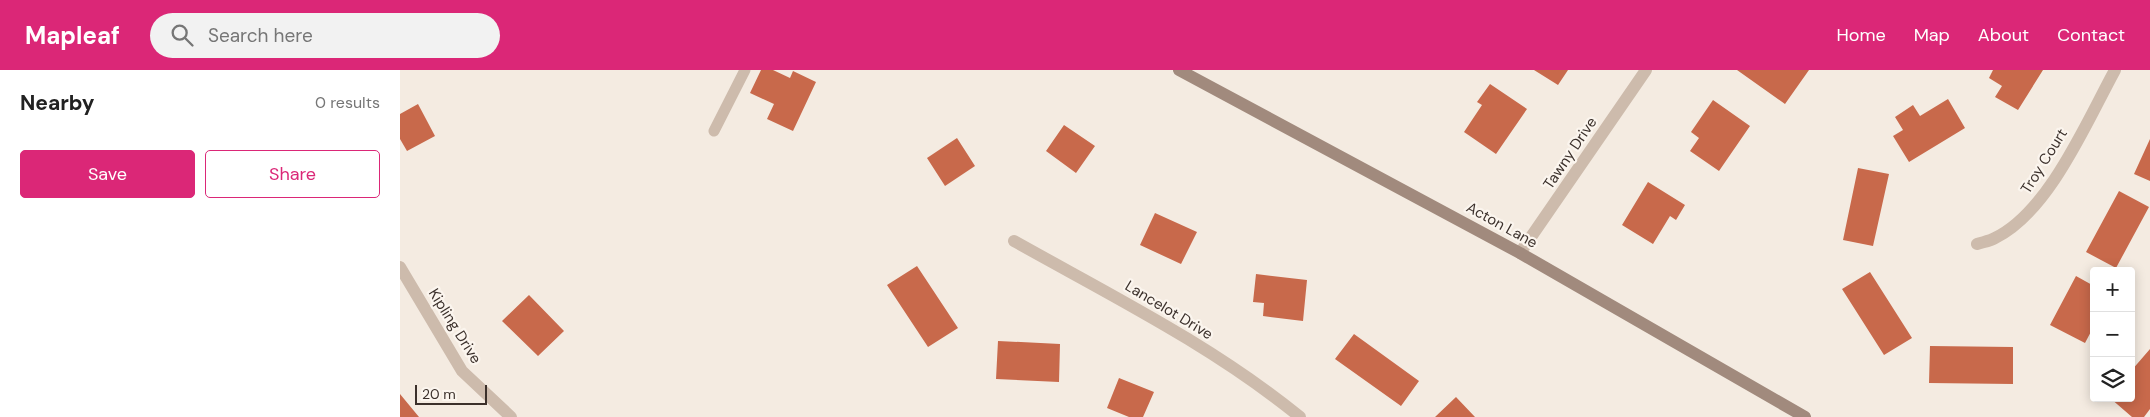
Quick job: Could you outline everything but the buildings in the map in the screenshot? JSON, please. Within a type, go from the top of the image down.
[{"type":"street","name":"Acton Lane","points":[[1179,70],[1520,253],[1805,417]]},
{"type":"street","name":"Tawny Drive","points":[[1520,253],[1646,70]]},
{"type":"street","name":"Troy Court","points":[[1977,244],[1995,238],[2036,206],[2062,167],[2115,70]]},
{"type":"street","name":"Lancelot Drive","points":[[1014,241],[1198,345],[1262,386],[1300,417]]},
{"type":"street","name":"Kipling Drive","points":[[400,267],[462,371],[511,417]]},
{"type":"lane","points":[[714,131],[745,70]]}]
